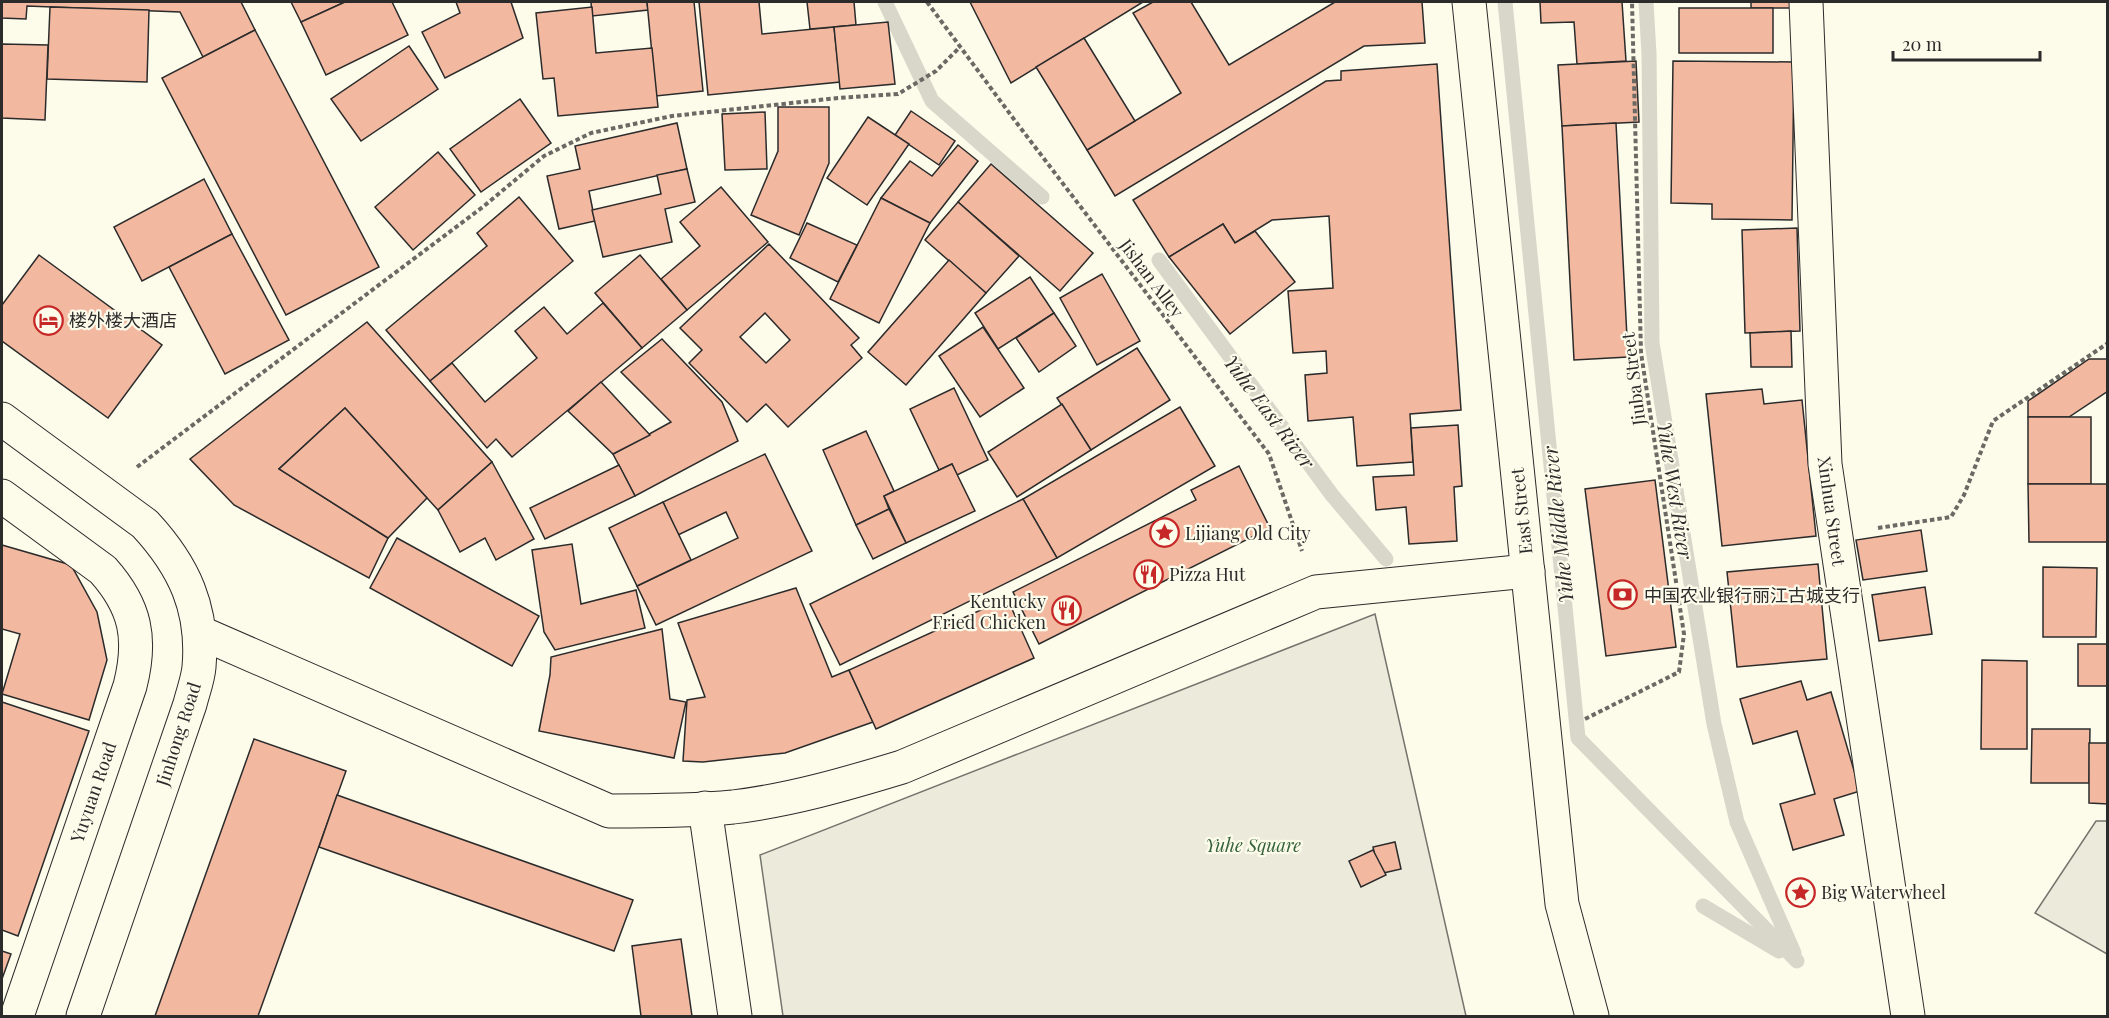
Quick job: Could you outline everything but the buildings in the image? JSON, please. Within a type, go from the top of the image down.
[{"type":"street","name":"East Street","points":[[1469,2],[1562,904],[1592,1017]]},
{"type":"street","name":"Xinhua Street","points":[[1806,2],[1825,464],[1908,1017]]},
{"type":"street","name":"Jinhong Road","points":[[2,419],[145,524],[165,545],[181,569],[192,596],[199,632],[199,669],[190,704],[83,1017]]},
{"type":"street","name":"Yuyuan Road","points":[[2,496],[103,570],[115,583],[132,614],[136,638],[136,661],[130,686],[17,1017]]},
{"type":"street","points":[[199,632],[609,811],[671,811],[732,807],[790,798],[902,767],[1316,592],[1527,571]]},
{"type":"street","points":[[705,808],[735,1017]]},
{"type":"path","name":"Jishan Alley","points":[[927,2],[1269,454],[1316,592]]},
{"type":"path","name":"Jiuba Street","points":[[1544,739],[1679,672],[1684,634],[1641,353],[1632,2]]},
{"type":"path","points":[[103,493],[484,206],[544,156],[591,133],[672,116],[838,98],[898,94],[936,70],[960,47]]},
{"type":"path","points":[[1835,534],[1951,517],[1964,495],[1993,421],[2108,343]]},
{"type":"green space","name":"Yuhe Square","points":[[1375,614],[1466,1016],[783,1016],[760,855]]},
{"type":"green space","points":[[2096,821],[2107,821],[2107,954],[2035,913]]},
{"type":"waterway","name":"Yuhe East River","points":[[885,2],[932,101],[1042,197]]},
{"type":"waterway","name":"Yuhe Middle River","points":[[1505,2],[1578,738],[1797,961]]},
{"type":"waterway","name":"Yuhe West River","points":[[1646,2],[1649,54],[1652,343],[1714,724],[1737,822],[1794,953]]},
{"type":"waterway","name":"Yuhe East River","points":[[1159,260],[1332,495],[1386,559]]},
{"type":"waterway","name":"Yuhe East River","points":[[1703,906],[1779,951]]},
{"type":"place","name":"楼外楼大酒店","points":[[48,320]]},
{"type":"place","name":"Lijiang Old City","points":[[1164,533]]},
{"type":"place","name":"Pizza Hut","points":[[1148,574]]},
{"type":"place","name":"中国农业银行丽江古城支行","points":[[1623,595]]},
{"type":"place","name":"Kentucky Fried Chicken","points":[[1067,611]]},
{"type":"place","name":"Big Waterwheel","points":[[1800,892]]}]
